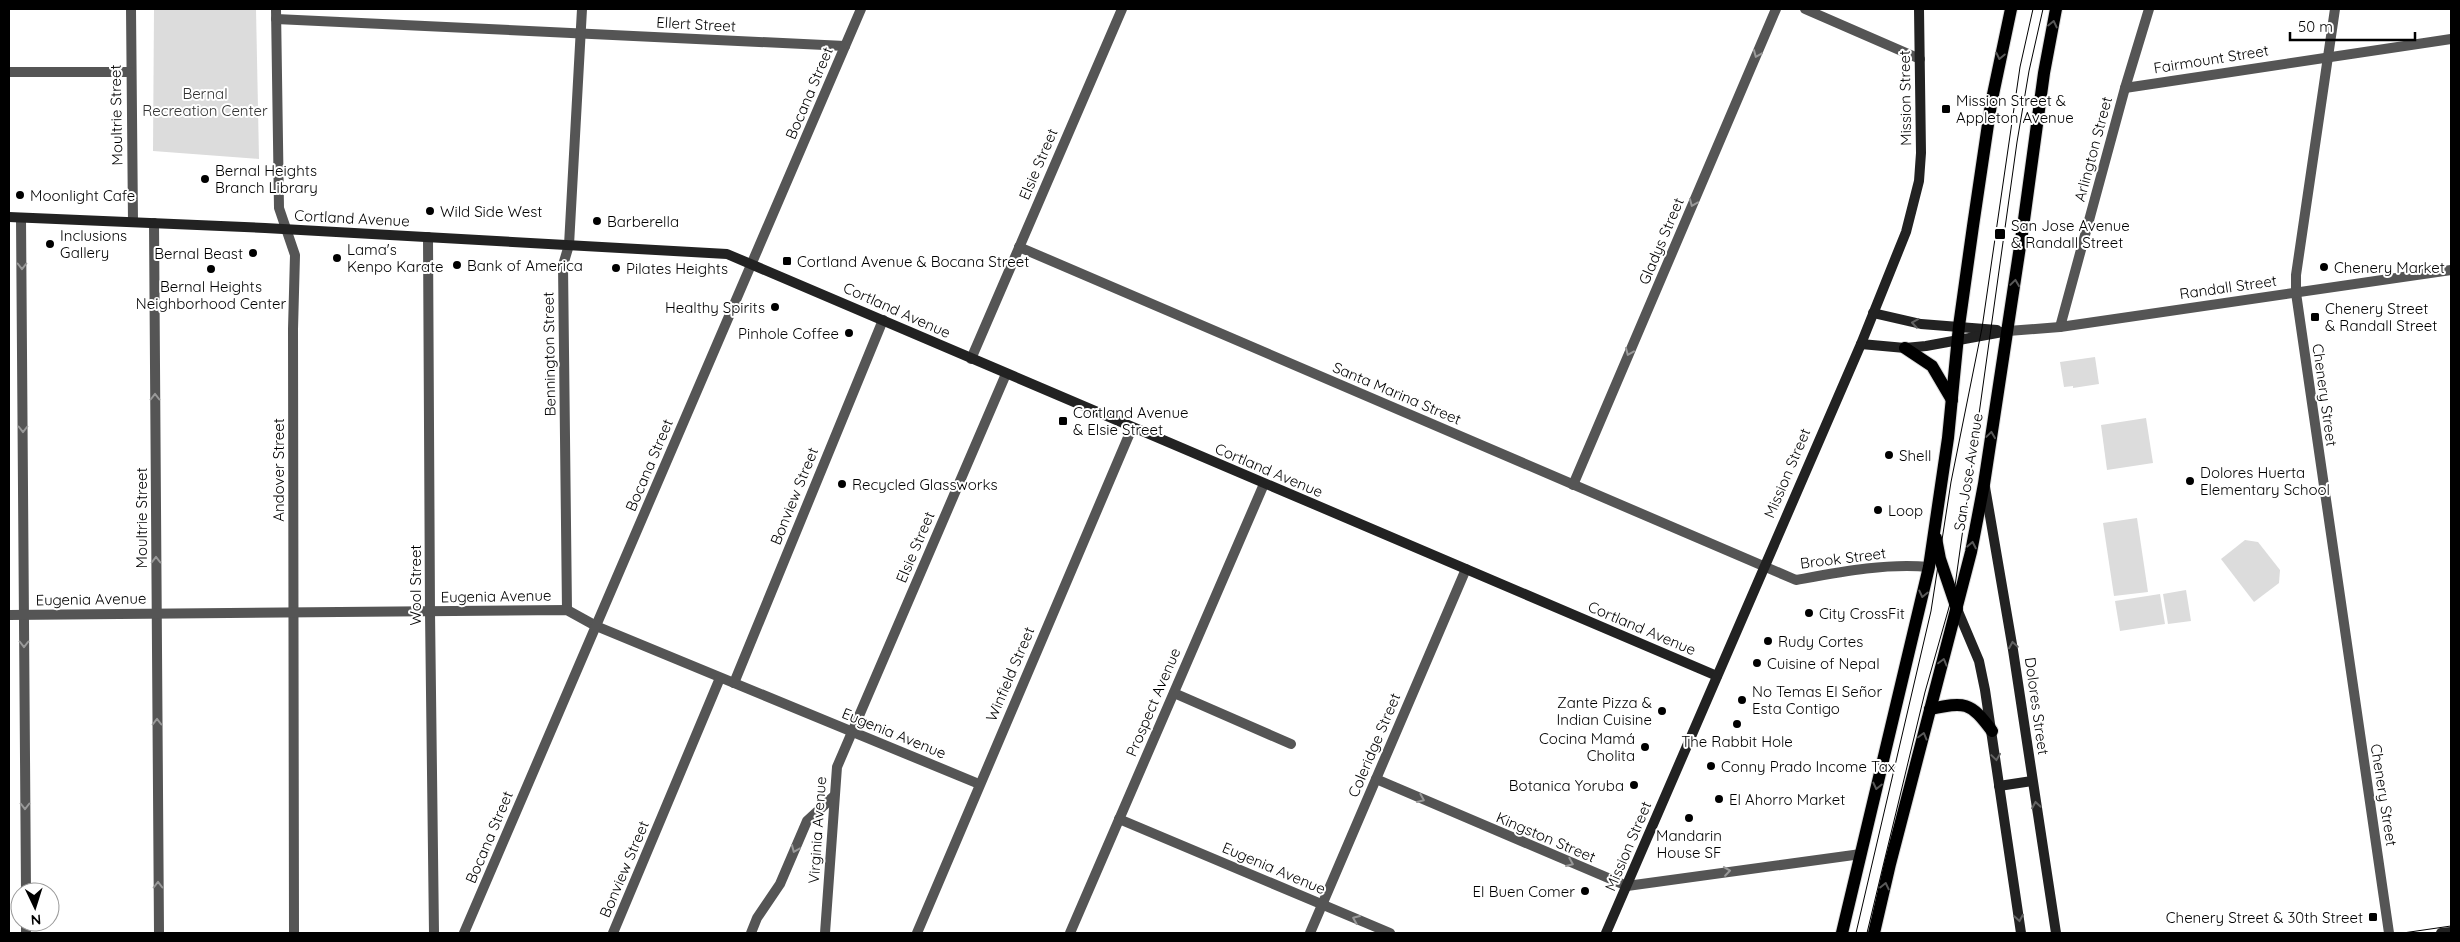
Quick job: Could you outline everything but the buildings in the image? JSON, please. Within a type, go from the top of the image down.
[{"type":"main road","name":"Mission Street","points":[[1606,933],[1861,344],[1906,232],[1919,181],[1921,153],[1919,9]]},
{"type":"main road","name":"San Jose Avenue","points":[[1842,933],[1929,567],[1952,400],[1959,326],[1991,104],[2011,9]]},
{"type":"main road","name":"San Jose Avenue","points":[[1874,933],[1957,609],[1984,484],[2008,331],[2044,73],[2056,9]]},
{"type":"main road","name":"Cortland Avenue","points":[[9,217],[428,237],[727,254],[1717,676]]},
{"type":"main road","name":"Randall Street","points":[[1873,313],[1922,324],[2008,331]]},
{"type":"main road","name":"Randall Street","points":[[1861,344],[1905,348],[2008,331]]},
{"type":"main road","points":[[1905,348],[1932,366],[1952,400]]},
{"type":"main road","name":"Dolores Street","points":[[1984,484],[2012,641],[2056,933]]},
{"type":"main road","points":[[1935,528],[1940,559],[1957,609],[1979,661],[1992,731],[2021,933]]},
{"type":"main road","points":[[1930,709],[1962,705],[1977,711],[1992,731]]},
{"type":"main road","points":[[1999,786],[2032,781]]},
{"type":"main road","points":[[2441,933],[2451,932]]},
{"type":"street","name":"Moultrie Street","points":[[131,9],[130,72],[133,222]]},
{"type":"street","name":"Bennington Street","points":[[566,610],[563,265],[569,245],[582,9]]},
{"type":"street","name":"Bocana Street","points":[[464,933],[861,9]]},
{"type":"street","name":"Elsie Street","points":[[971,359],[1122,9]]},
{"type":"street","name":"Gladys Street","points":[[1573,485],[1776,9]]},
{"type":"street","points":[[1805,9],[1920,59]]},
{"type":"street","name":"Arlington Street","points":[[2060,327],[2125,88],[2149,9]]},
{"type":"street","name":"Chenery Street","points":[[2335,9],[2296,275],[2296,293],[2389,933]]},
{"type":"street","name":"Ellert Street","points":[[276,14],[581,34],[845,46]]},
{"type":"street","name":"Andover Street","points":[[276,14],[280,208],[295,255],[293,329],[294,933]]},
{"type":"street","name":"Fairmount Street","points":[[2125,88],[2451,39]]},
{"type":"street","points":[[9,72],[130,72]]},
{"type":"street","points":[[22,218],[26,882]]},
{"type":"street","name":"Moultrie Street","points":[[154,223],[159,933]]},
{"type":"street","name":"Wool Street","points":[[428,237],[434,933]]},
{"type":"street","name":"Santa Marina Street","points":[[1019,247],[1764,567]]},
{"type":"street","name":"Randall Street","points":[[2008,331],[2060,327],[2451,270]]},
{"type":"street","name":"Bonview Street","points":[[734,684],[883,320]]},
{"type":"street","name":"Elsie Street","points":[[850,732],[1006,374]]},
{"type":"street","name":"Winfield Street","points":[[917,933],[1132,428]]},
{"type":"street","name":"Prospect Avenue","points":[[1070,933],[1264,484]]},
{"type":"street","name":"Brook Street","points":[[1764,567],[1796,580],[1842,572],[1909,565],[1929,567]]},
{"type":"street","name":"Coleridge Street","points":[[1310,933],[1466,569]]},
{"type":"street","name":"Eugenia Avenue","points":[[9,615],[566,610],[596,626],[979,784]]},
{"type":"street","name":"Bonview Street","points":[[613,933],[720,678]]},
{"type":"street","points":[[1174,693],[1291,744]]},
{"type":"street","name":"Virginia Avenue","points":[[825,933],[833,797],[837,767],[850,732]]},
{"type":"street","name":"Kingston Street","points":[[1376,779],[1627,886]]},
{"type":"street","points":[[751,933],[758,918],[780,884],[807,821],[833,797]]},
{"type":"street","name":"Eugenia Avenue","points":[[1119,819],[1390,933]]},
{"type":"street","points":[[1627,886],[1861,854]]},
{"type":"green space","name":"Bernal Recreation Center","points":[[154,9],[256,9],[259,159],[153,151]]},
{"type":"green space","points":[[2095,357],[2099,384],[2073,388],[2073,386],[2064,387],[2060,362]]},
{"type":"green space","points":[[2146,418],[2153,463],[2107,470],[2101,425]]},
{"type":"green space","points":[[2137,518],[2148,592],[2114,596],[2103,523]]},
{"type":"green space","points":[[2245,540],[2258,542],[2280,570],[2279,583],[2254,602],[2221,559]]},
{"type":"green space","points":[[2186,590],[2191,621],[2168,624],[2163,594]]},
{"type":"green space","points":[[2160,594],[2165,624],[2120,631],[2115,601]]},
{"type":"tram line","points":[[1856,933],[1931,611],[1951,482],[1982,328],[2020,67],[2033,9]]},
{"type":"tram line","points":[[1867,933],[1925,692],[1955,586],[2017,142],[2029,71],[2043,9]]},
{"type":"tram line","points":[[2403,933],[2451,926]]},
{"type":"place","name":"Mission Street & Appleton Avenue","points":[[1946,109]]},
{"type":"place","name":"Bernal Heights Branch Library","points":[[205,179]]},
{"type":"place","name":"Moonlight Cafe","points":[[20,195]]},
{"type":"place","name":"Wild Side West","points":[[430,211]]},
{"type":"place","name":"Barberella","points":[[597,221]]},
{"type":"place","name":"San Jose Avenue & Randall Street","points":[[2000,234]]},
{"type":"place","name":"Inclusions Gallery","points":[[50,244]]},
{"type":"place","name":"Bernal Beast","points":[[253,253]]},
{"type":"place","name":"Lama's Kenpo Karate","points":[[337,258]]},
{"type":"place","name":"Cortland Avenue & Bocana Street","points":[[787,261]]},
{"type":"place","name":"Bank of America","points":[[457,265]]},
{"type":"place","name":"Chenery Market","points":[[2324,267]]},
{"type":"place","name":"Pilates Heights","points":[[616,268]]},
{"type":"place","name":"Bernal Heights Neighborhood Center","points":[[211,269]]},
{"type":"place","name":"Healthy Spirits","points":[[775,307]]},
{"type":"place","name":"Chenery Street & Randall Street","points":[[2315,317]]},
{"type":"place","name":"Pinhole Coffee","points":[[849,333]]},
{"type":"place","name":"Cortland Avenue & Elsie Street","points":[[1063,421]]},
{"type":"place","name":"Shell","points":[[1889,455]]},
{"type":"place","name":"Dolores Huerta Elementary School","points":[[2190,481]]},
{"type":"place","name":"Recycled Glassworks","points":[[842,484]]},
{"type":"place","name":"Loop","points":[[1878,510]]},
{"type":"place","name":"City CrossFit","points":[[1809,613]]},
{"type":"place","name":"Rudy Cortes","points":[[1768,641]]},
{"type":"place","name":"Cuisine of Nepal","points":[[1757,663]]},
{"type":"place","name":"No Temas El Señor Esta Contigo","points":[[1742,700]]},
{"type":"place","name":"Zante Pizza & Indian Cuisine","points":[[1662,711]]},
{"type":"place","name":"The Rabbit Hole","points":[[1737,724]]},
{"type":"place","name":"Cocina Mamá Cholita","points":[[1645,747]]},
{"type":"place","name":"Conny Prado Income Tax","points":[[1711,766]]},
{"type":"place","name":"Botanica Yoruba","points":[[1634,785]]},
{"type":"place","name":"El Ahorro Market","points":[[1719,799]]},
{"type":"place","name":"Mandarin House SF","points":[[1689,818]]},
{"type":"place","name":"El Buen Comer","points":[[1585,891]]},
{"type":"place","name":"Chenery Street & 30th Street","points":[[2373,917]]}]
